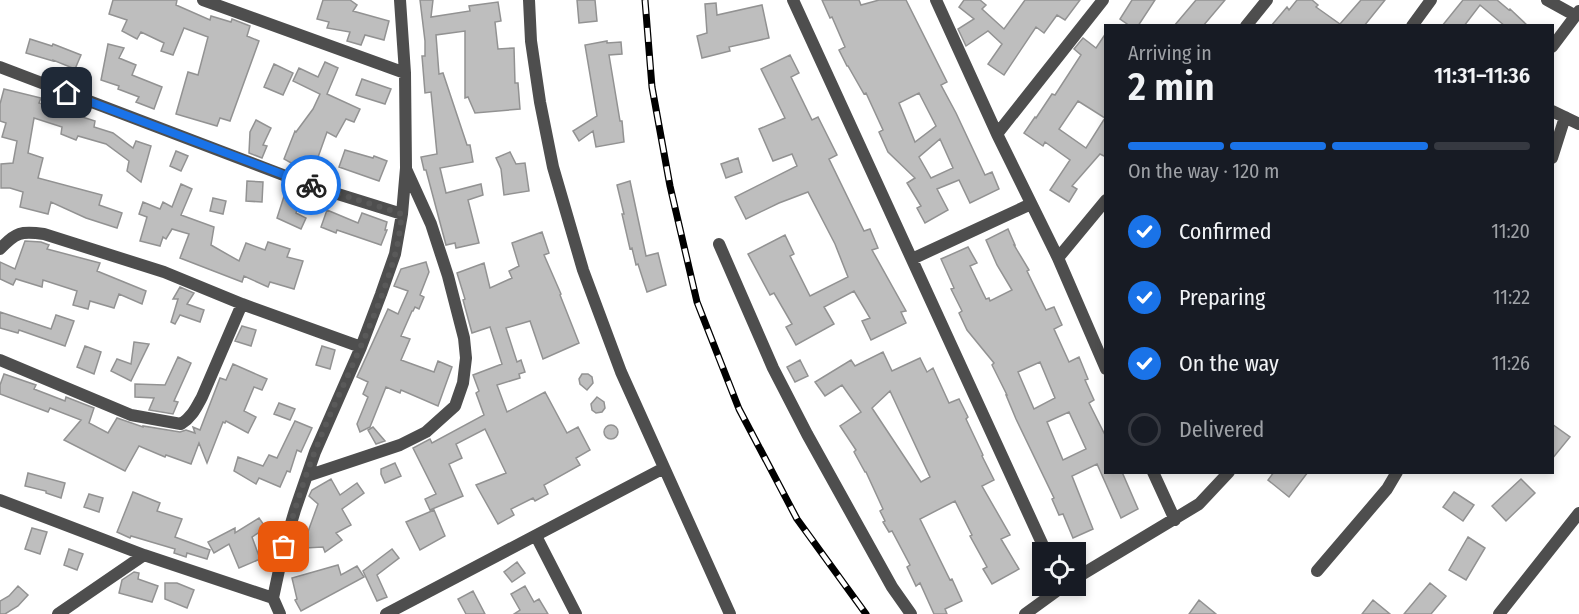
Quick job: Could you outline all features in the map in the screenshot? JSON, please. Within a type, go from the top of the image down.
[{"type":"street","points":[[203,0],[405,73]]},
{"type":"street","points":[[280,614],[273,598],[295,510],[315,452],[361,347],[395,254],[402,214],[406,168],[405,73],[400,0]]},
{"type":"street","points":[[529,0],[531,41],[540,102],[553,166],[583,270],[621,372],[730,614]]},
{"type":"street","points":[[793,0],[1041,542]]},
{"type":"street","points":[[936,0],[997,134],[1058,258],[1104,364]]},
{"type":"street","points":[[997,134],[1103,0]]},
{"type":"street","points":[[1248,24],[1267,0]]},
{"type":"street","points":[[1413,24],[1431,0]]},
{"type":"street","points":[[1547,0],[1578,13],[1554,44]]},
{"type":"street","points":[[0,67],[312,186],[402,214]]},
{"type":"street","points":[[1554,112],[1579,124]]},
{"type":"street","points":[[1554,152],[1565,117]]},
{"type":"street","points":[[307,476],[400,445],[426,432],[455,406],[463,383],[466,358],[464,338],[448,276],[431,224],[406,168]]},
{"type":"street","points":[[1058,258],[1104,202]]},
{"type":"street","points":[[912,259],[1031,204]]},
{"type":"street","points":[[0,249],[11,237],[26,231],[44,234],[164,272],[242,304],[361,347]]},
{"type":"street","points":[[719,244],[772,368],[886,577],[911,614]]},
{"type":"street","points":[[0,360],[131,414],[181,424],[188,419],[202,397],[242,304]]},
{"type":"street","points":[[386,614],[664,468]]},
{"type":"street","points":[[1154,474],[1174,519]]},
{"type":"street","points":[[1086,572],[1198,504],[1227,474]]},
{"type":"street","points":[[1317,571],[1387,489],[1396,474]]},
{"type":"street","points":[[0,500],[144,555],[273,598]]},
{"type":"street","points":[[1499,614],[1579,513]]},
{"type":"street","points":[[536,536],[576,614]]},
{"type":"street","points":[[58,614],[144,555]]},
{"type":"street","points":[[1025,614],[1049,596]]},
{"type":"building","points":[[113,0],[177,0],[176,5],[210,20],[211,16],[231,22],[232,19],[250,26],[247,36],[259,41],[230,121],[220,118],[217,126],[176,114],[188,72],[198,75],[208,37],[184,28],[173,55],[161,51],[164,43],[141,32],[137,39],[122,31],[127,20],[109,14]]},
{"type":"building","points":[[323,0],[350,0],[357,5],[353,11],[389,21],[384,40],[365,35],[361,45],[347,41],[350,32],[327,28],[329,22],[317,19]]},
{"type":"building","points":[[420,0],[433,0],[431,17],[470,11],[469,6],[498,2],[501,21],[495,22],[498,49],[514,48],[515,83],[518,83],[520,109],[475,113],[468,97],[465,98],[465,31],[436,35],[439,74],[443,73],[467,145],[470,145],[473,162],[440,168],[446,193],[481,184],[483,195],[468,200],[479,243],[456,248],[455,243],[446,245],[421,157],[437,154],[431,92],[425,93],[422,56],[425,56],[425,41]]},
{"type":"building","points":[[577,0],[595,0],[597,21],[579,23]]},
{"type":"building","points":[[822,0],[859,0],[861,5],[879,0],[906,0],[947,82],[941,85],[985,175],[992,172],[999,189],[970,203],[959,180],[937,189],[948,210],[925,223],[917,208],[921,206],[907,183],[915,178],[888,152],[879,132],[883,130],[866,93],[864,94],[839,50],[845,47],[832,17],[830,18]],"holes":[[[919,93],[936,126],[915,142],[899,103]],[[940,139],[953,168],[931,178],[919,157]]]},
{"type":"building","points":[[964,0],[980,0],[986,5],[982,9],[1004,29],[1025,0],[1080,0],[1065,20],[1057,15],[1044,33],[1036,27],[1004,75],[988,64],[1002,44],[988,31],[966,46],[958,29],[974,19],[959,7]]},
{"type":"building","points":[[1132,0],[1155,0],[1139,24],[1127,24],[1120,19]]},
{"type":"building","points":[[1196,0],[1225,0],[1205,24],[1176,24]]},
{"type":"building","points":[[1297,0],[1312,0],[1318,5],[1316,7],[1340,24],[1273,24],[1287,7],[1289,10]]},
{"type":"building","points":[[1361,0],[1385,0],[1366,24],[1340,24]]},
{"type":"building","points":[[1463,0],[1497,0],[1526,24],[1503,24],[1480,5],[1466,24],[1444,24]]},
{"type":"building","points":[[716,3],[717,15],[762,5],[769,38],[729,47],[730,51],[702,58],[697,36],[707,33],[705,4]]},
{"type":"building","points":[[1104,36],[1104,117],[1078,101],[1059,129],[1086,148],[1104,120],[1104,156],[1100,154],[1072,186],[1077,189],[1069,202],[1050,190],[1070,160],[1045,142],[1043,146],[1024,133],[1052,94],[1055,95],[1081,55],[1074,49],[1083,38],[1096,48]]},
{"type":"building","points":[[30,39],[52,46],[53,44],[81,55],[75,69],[26,53]]},
{"type":"building","points":[[607,41],[607,43],[621,42],[622,54],[609,55],[624,142],[596,147],[593,131],[579,141],[573,131],[597,116],[585,45]]},
{"type":"building","points":[[108,44],[124,48],[119,58],[136,65],[132,75],[162,87],[154,109],[136,102],[139,97],[118,89],[119,86],[101,80]]},
{"type":"building","points":[[790,55],[799,73],[791,77],[812,120],[818,117],[837,155],[829,159],[864,231],[870,229],[878,248],[872,250],[906,311],[901,312],[906,323],[871,340],[862,321],[870,318],[854,291],[824,307],[834,324],[796,345],[786,327],[792,324],[774,293],[770,295],[748,254],[785,235],[794,254],[790,256],[810,296],[848,277],[835,244],[808,192],[746,219],[735,197],[797,166],[792,154],[773,161],[759,129],[785,118],[761,69]]},
{"type":"building","points":[[325,62],[338,68],[327,94],[360,109],[354,122],[346,119],[336,137],[327,132],[317,160],[331,164],[327,178],[309,173],[284,159],[295,131],[313,109],[320,94],[293,81],[299,68],[318,77]]},
{"type":"building","points":[[274,64],[293,73],[283,95],[264,87]]},
{"type":"building","points":[[362,79],[391,89],[385,104],[356,95]]},
{"type":"building","points":[[4,89],[41,98],[39,103],[95,121],[94,127],[113,133],[133,148],[136,141],[151,146],[141,182],[127,171],[129,161],[106,144],[78,136],[76,140],[61,134],[62,127],[34,118],[28,153],[43,158],[38,178],[102,195],[99,205],[122,213],[117,228],[86,218],[51,202],[48,214],[20,207],[23,192],[1,188],[1,164],[13,163],[17,141],[2,137],[6,123],[0,121],[0,104]]},
{"type":"building","points":[[256,120],[271,128],[263,145],[267,146],[262,158],[249,153],[250,132]]},
{"type":"building","points":[[345,150],[387,161],[379,181],[339,167]]},
{"type":"building","points":[[176,151],[188,156],[181,171],[170,166]]},
{"type":"building","points":[[510,152],[516,164],[525,163],[529,191],[504,195],[501,169],[496,158]]},
{"type":"building","points":[[738,158],[742,172],[726,178],[721,164]]},
{"type":"building","points":[[247,181],[263,182],[262,202],[246,201]]},
{"type":"building","points":[[630,181],[646,256],[658,253],[666,285],[647,292],[632,248],[630,249],[617,185]]},
{"type":"building","points":[[181,184],[192,189],[181,215],[214,227],[211,245],[239,261],[246,243],[265,250],[268,242],[290,249],[287,257],[303,261],[294,289],[270,282],[268,287],[244,276],[242,282],[180,258],[189,234],[172,229],[166,239],[163,237],[160,246],[140,241],[147,217],[139,214],[143,202],[160,209],[163,202],[172,207]]},
{"type":"building","points":[[287,187],[303,192],[296,213],[306,218],[301,229],[277,218]]},
{"type":"building","points":[[213,198],[226,201],[223,214],[210,211]]},
{"type":"building","points":[[327,210],[358,223],[362,213],[387,222],[385,230],[387,230],[381,245],[321,227]]},
{"type":"building","points":[[1008,229],[1046,310],[1054,307],[1062,325],[1054,329],[1069,362],[1079,357],[1088,379],[1085,380],[1094,400],[1089,403],[1104,433],[1104,474],[1123,474],[1138,509],[1121,518],[1097,464],[1072,476],[1093,529],[1073,538],[1063,514],[1059,515],[1052,499],[1054,498],[992,365],[994,363],[967,330],[959,313],[962,311],[951,289],[954,288],[941,259],[968,247],[977,263],[970,266],[986,299],[989,298],[990,301],[1012,290],[986,240]],"holes":[[[1040,362],[1055,398],[1034,409],[1018,372]],[[1069,412],[1086,449],[1063,460],[1047,422]]]},
{"type":"building","points":[[542,232],[549,253],[544,255],[579,343],[543,359],[530,321],[506,328],[517,362],[521,360],[525,372],[519,374],[520,378],[497,385],[507,412],[545,392],[567,433],[578,427],[590,450],[576,458],[580,465],[544,485],[548,494],[535,501],[533,498],[511,509],[514,515],[498,524],[476,485],[506,473],[485,429],[456,444],[462,458],[449,464],[463,496],[430,510],[425,499],[436,494],[413,448],[430,439],[432,443],[484,415],[476,393],[479,391],[473,375],[502,364],[490,327],[472,333],[457,273],[484,263],[490,288],[512,278],[509,271],[519,266],[512,243]]},
{"type":"building","points":[[25,241],[41,242],[49,245],[47,249],[100,263],[97,271],[146,291],[142,304],[119,294],[114,308],[90,301],[88,309],[73,305],[77,291],[43,280],[42,287],[16,279],[13,285],[0,279],[0,262],[15,269]]},
{"type":"building","points":[[426,262],[429,272],[420,295],[424,297],[419,309],[415,307],[412,311],[401,336],[410,339],[401,360],[434,372],[438,361],[452,367],[438,406],[401,390],[400,393],[386,387],[370,427],[360,432],[357,424],[368,397],[363,394],[368,382],[357,377],[388,309],[398,314],[408,291],[394,286],[401,269]]},
{"type":"building","points":[[180,287],[194,293],[187,304],[204,310],[200,322],[180,315],[175,324],[171,322],[178,299],[173,299]]},
{"type":"building","points":[[0,312],[51,329],[56,315],[74,321],[65,346],[19,330],[18,333],[0,328]]},
{"type":"building","points":[[242,326],[256,330],[251,346],[235,341]]},
{"type":"building","points":[[134,342],[149,344],[131,381],[111,371],[117,359],[131,364]]},
{"type":"building","points":[[85,346],[101,352],[94,374],[77,367]]},
{"type":"building","points":[[322,346],[335,350],[330,369],[316,365]]},
{"type":"building","points":[[883,352],[892,371],[920,358],[927,372],[933,368],[949,403],[959,399],[994,480],[982,486],[1010,535],[1001,539],[1019,569],[992,584],[983,569],[987,567],[955,501],[920,519],[962,601],[945,609],[947,614],[934,614],[920,583],[916,586],[907,567],[910,565],[892,531],[889,532],[883,522],[885,521],[880,511],[883,509],[854,452],[856,450],[840,426],[861,412],[842,385],[825,396],[815,382],[851,360],[855,366]],"holes":[[[890,391],[930,477],[921,482],[872,408]]]},
{"type":"building","points":[[178,357],[191,363],[174,401],[178,402],[173,414],[149,410],[154,398],[135,397],[135,384],[165,385]]},
{"type":"building","points":[[800,360],[808,376],[795,382],[787,367]]},
{"type":"building","points":[[233,364],[267,379],[262,390],[254,387],[244,411],[256,417],[248,433],[226,421],[223,422],[207,463],[199,443],[191,464],[166,455],[165,457],[139,446],[125,471],[64,440],[81,420],[50,408],[48,412],[0,394],[4,374],[36,385],[34,389],[65,401],[66,397],[94,408],[89,423],[108,433],[117,418],[143,427],[180,432],[186,430],[195,433],[193,427],[200,430],[220,378],[226,380]]},
{"type":"building","points":[[582,374],[592,377],[593,383],[587,390],[580,384],[579,379]]},
{"type":"building","points":[[597,397],[604,402],[605,408],[602,412],[596,413],[592,410],[591,404]]},
{"type":"building","points":[[279,403],[295,409],[290,420],[274,414]]},
{"type":"building","points":[[295,421],[312,428],[301,452],[297,450],[290,472],[287,471],[280,487],[259,478],[256,484],[234,471],[238,457],[263,466],[269,455],[277,458]]},
{"type":"building","points":[[611,425],[616,427],[618,432],[616,437],[611,439],[606,437],[604,432],[606,427]]},
{"type":"building","points":[[1554,425],[1570,437],[1554,457]]},
{"type":"building","points":[[373,427],[385,441],[376,444],[368,430]]},
{"type":"building","points":[[395,463],[401,476],[385,483],[381,469]]},
{"type":"building","points":[[28,473],[65,483],[61,498],[46,493],[46,491],[25,486]]},
{"type":"building","points":[[1272,474],[1306,474],[1289,497],[1268,480]]},
{"type":"building","points":[[331,479],[340,495],[357,483],[364,493],[342,509],[351,525],[336,533],[342,540],[325,552],[323,547],[305,548],[305,540],[318,504],[309,496],[312,490]]},
{"type":"building","points":[[1521,479],[1535,493],[1506,521],[1492,506]]},
{"type":"building","points":[[133,492],[160,503],[157,511],[182,519],[175,537],[210,550],[207,559],[187,553],[186,557],[174,553],[175,549],[131,536],[130,538],[117,532]]},
{"type":"building","points":[[1454,492],[1474,505],[1463,521],[1443,507]]},
{"type":"building","points":[[89,494],[103,498],[99,512],[84,507]]},
{"type":"building","points":[[434,510],[445,536],[420,550],[406,522]]},
{"type":"building","points":[[259,518],[266,528],[252,537],[260,559],[239,568],[229,544],[214,553],[208,542],[235,528],[235,533]]},
{"type":"building","points":[[32,528],[47,532],[40,554],[25,549]]},
{"type":"building","points":[[1468,537],[1485,548],[1466,580],[1449,570]]},
{"type":"building","points":[[69,549],[83,554],[77,570],[64,565]]},
{"type":"building","points":[[392,549],[399,558],[377,575],[387,597],[377,601],[363,571]]},
{"type":"building","points":[[517,562],[525,573],[512,582],[504,572]]},
{"type":"building","points":[[338,565],[341,575],[357,566],[364,577],[301,611],[295,600],[297,599],[292,578]]},
{"type":"building","points":[[134,572],[139,573],[138,579],[158,586],[152,602],[119,593],[122,580]]},
{"type":"building","points":[[165,583],[177,583],[194,590],[187,608],[165,599]]},
{"type":"building","points":[[1430,583],[1446,596],[1431,614],[1404,614]]},
{"type":"building","points":[[18,586],[28,595],[18,606],[5,614],[0,614],[0,601],[9,596]]},
{"type":"building","points":[[525,586],[534,602],[539,599],[548,614],[514,614],[520,610],[511,594]]},
{"type":"building","points":[[473,591],[485,614],[466,614],[458,599]]},
{"type":"building","points":[[1199,600],[1216,614],[1189,614]]},
{"type":"building","points":[[1373,600],[1390,614],[1362,614]]},
{"type":"railway","points":[[645,0],[652,87],[670,186],[697,302],[739,409],[797,519],[866,614]]},
{"type":"way so far","points":[[284,547],[315,452],[361,347],[381,294],[395,254],[402,214],[311,185]]},
{"type":"route","points":[[67,93],[311,185]]}]
